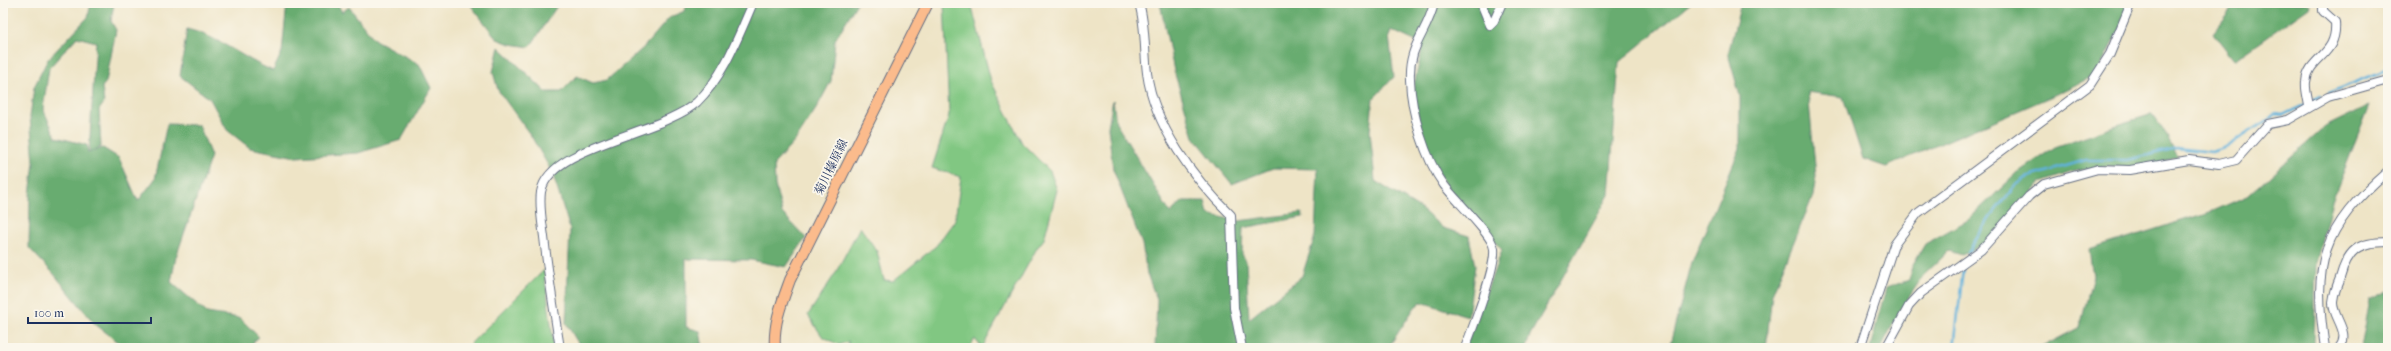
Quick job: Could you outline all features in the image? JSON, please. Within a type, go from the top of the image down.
[{"type":"main road","name":"菊川榛原線","points":[[775,348],[778,313],[790,280],[928,3]]},
{"type":"street","points":[[560,348],[541,210],[541,192],[544,183],[552,172],[570,158],[597,146],[668,120],[696,103],[712,86],[731,51],[753,3]]},
{"type":"street","points":[[1139,3],[1145,30],[1147,73],[1153,100],[1161,120],[1195,177],[1231,216],[1234,308],[1242,348]]},
{"type":"street","points":[[1434,3],[1432,12],[1413,50],[1409,78],[1418,126],[1430,161],[1443,184],[1489,237],[1494,249],[1475,322],[1465,348]]},
{"type":"street","points":[[1481,3],[1490,25],[1494,21],[1502,3]]},
{"type":"street","points":[[1860,348],[1894,245],[1918,213],[2090,85],[2110,54],[2132,3]]},
{"type":"street","points":[[2309,106],[2306,82],[2309,72],[2332,45],[2336,34],[2335,22],[2323,10],[2323,3]]},
{"type":"street","points":[[1886,348],[1908,306],[1921,294],[1981,250],[2029,196],[2044,184],[2098,169],[2130,170],[2189,160],[2219,164],[2236,160],[2268,124],[2288,120],[2309,106],[2328,97],[2388,80]]},
{"type":"street","points":[[2325,348],[2319,302],[2322,261],[2328,242],[2340,221],[2361,196],[2388,171]]},
{"type":"street","points":[[2339,348],[2342,344],[2344,335],[2333,303],[2345,260],[2356,249],[2370,242],[2388,242]]},
{"type":"green space","points":[[91,3],[114,3],[111,21],[116,30],[106,82],[102,87],[104,103],[99,110],[101,147],[89,152],[96,42],[77,37],[49,68],[43,109],[56,137],[87,145],[88,153],[103,148],[119,158],[138,201],[155,179],[167,124],[199,125],[211,156],[176,257],[171,282],[207,313],[240,318],[259,337],[253,342],[254,348],[126,348],[95,324],[53,273],[29,248],[30,195],[34,162],[30,117],[34,87],[48,59],[88,17]]},
{"type":"green space","points":[[287,3],[337,3],[342,12],[349,7],[375,40],[419,64],[431,88],[401,140],[358,153],[296,157],[250,148],[227,130],[210,99],[180,76],[187,29],[198,32],[220,42],[273,71],[282,52]]},
{"type":"green space","points":[[469,3],[559,3],[530,47],[510,44],[497,39]]},
{"type":"green space","points":[[687,3],[857,3],[835,40],[831,81],[816,109],[795,141],[774,164],[775,185],[782,213],[806,238],[786,267],[751,260],[686,259],[686,327],[700,331],[703,348],[581,348],[566,323],[570,229],[552,172],[531,136],[498,90],[493,72],[499,47],[546,92],[561,92],[577,76],[593,83],[607,80],[643,48],[670,17],[685,11]]},
{"type":"green space","points":[[944,3],[971,3],[991,81],[1022,143],[1050,171],[1057,190],[1044,239],[1037,248],[982,348],[975,339],[969,348],[845,348],[849,341],[839,345],[822,336],[808,315],[835,274],[860,227],[877,251],[884,280],[893,281],[936,246],[955,220],[961,177],[932,168],[949,115]]},
{"type":"green space","points":[[1160,3],[1691,3],[1619,62],[1609,195],[1530,335],[1526,348],[1465,348],[1502,250],[1446,187],[1423,140],[1413,90],[1423,45],[1391,30],[1389,36],[1394,77],[1373,99],[1370,131],[1375,181],[1422,210],[1443,228],[1469,236],[1475,266],[1468,316],[1421,302],[1415,307],[1388,348],[1155,348],[1157,300],[1147,274],[1142,244],[1113,169],[1108,127],[1113,100],[1116,123],[1170,213],[1183,201],[1205,201],[1208,214],[1238,221],[1302,213],[1303,217],[1243,228],[1242,254],[1246,261],[1249,319],[1302,276],[1315,236],[1318,169],[1273,168],[1232,184],[1194,137],[1174,71]]},
{"type":"green space","points":[[1741,3],[2133,3],[2096,75],[2050,97],[1886,167],[1863,159],[1843,97],[1808,92],[1816,176],[1813,196],[1772,294],[1766,348],[1669,348],[1692,262],[1740,148],[1740,96],[1728,54]]},
{"type":"green space","points":[[2236,3],[2310,3],[2309,7],[2234,60],[2213,33]]},
{"type":"green space","points":[[2370,105],[2332,201],[2316,263],[2314,348],[2040,348],[2080,327],[2093,276],[2089,250],[2213,211],[2249,195],[2325,127]]},
{"type":"green space","points":[[2153,114],[2178,157],[2140,169],[2103,167],[2075,171],[2040,183],[1990,241],[1962,255],[1949,251],[1923,276],[1898,314],[1881,348],[1870,348],[1886,288],[1909,280],[1912,266],[1925,244],[1968,220],[2017,173],[2055,147],[2116,125]]},
{"type":"green space","points":[[544,270],[554,348],[466,348]]},
{"type":"green space","points":[[2388,291],[2388,348],[2361,348],[2370,300]]},
{"type":"waterway","points":[[2329,93],[2388,69]]},
{"type":"waterway","points":[[1968,252],[1991,216],[2015,186],[2026,178],[2086,160],[2127,160],[2177,148],[2212,152],[2224,148],[2276,114],[2283,115],[2321,97]]},
{"type":"waterway","points":[[1954,348],[1963,269]]}]
